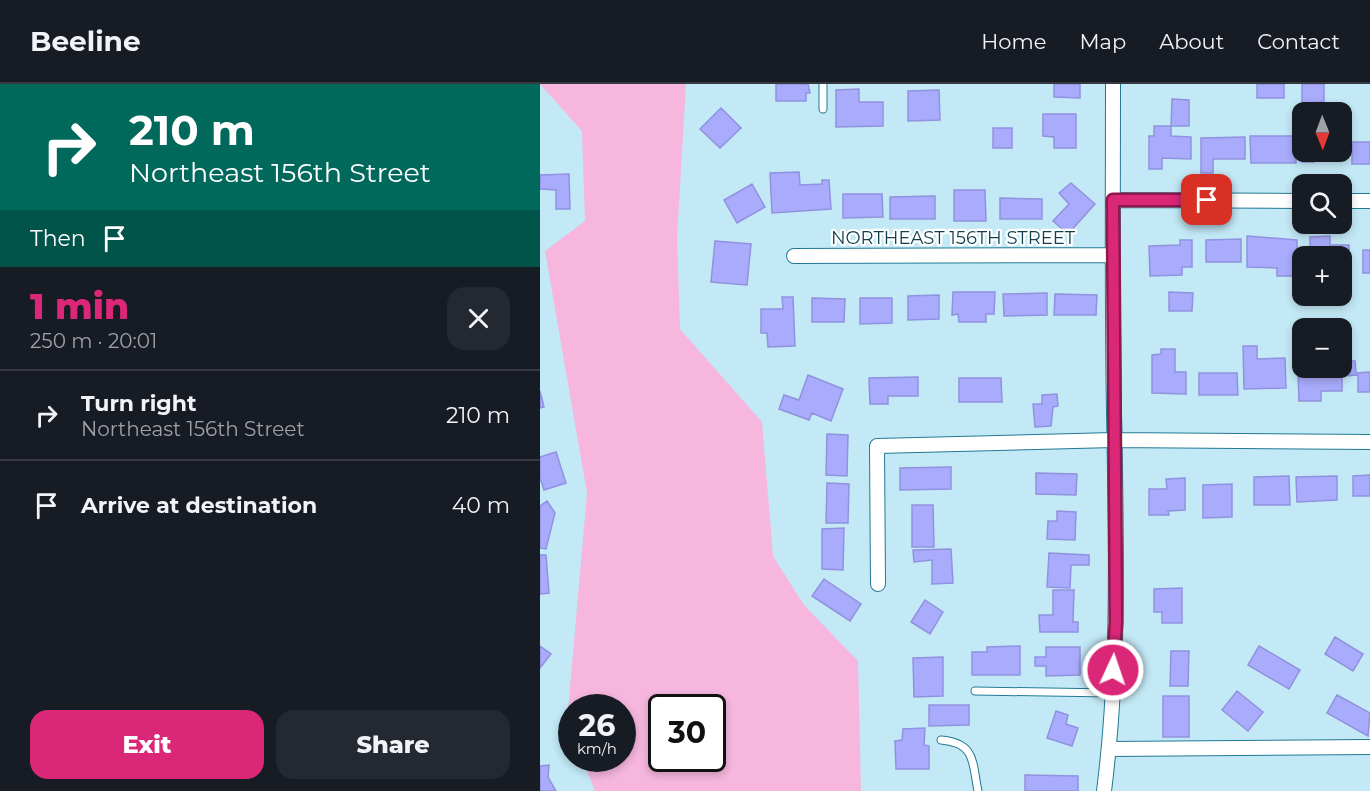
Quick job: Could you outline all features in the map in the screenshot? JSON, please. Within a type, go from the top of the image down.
[{"type":"street","points":[[1104,791],[1109,749],[1116,622],[1112,255],[1113,84]]},
{"type":"street","points":[[1113,200],[1292,201]]},
{"type":"street","points":[[1352,201],[1370,201]]},
{"type":"street","name":"NORTHEAST 156TH STREET","points":[[794,256],[1112,255]]},
{"type":"street","points":[[878,584],[877,446],[1114,440],[1370,442]]},
{"type":"street","points":[[1109,749],[1370,747]]},
{"type":"lane","points":[[823,84],[823,110]]},
{"type":"lane","points":[[975,692],[1112,693]]},
{"type":"lane","points":[[941,740],[958,741],[969,750],[978,791]]},
{"type":"shaded area","points":[[540,84],[686,84],[677,238],[680,329],[762,422],[773,556],[804,605],[858,661],[861,791],[595,791],[587,772],[636,772],[636,694],[569,694],[587,493],[545,251],[585,221],[582,131]]},
{"type":"building","points":[[776,84],[808,84],[810,93],[806,93],[806,101],[776,101]]},
{"type":"building","points":[[1054,84],[1080,84],[1080,98],[1054,97]]},
{"type":"building","points":[[1257,84],[1284,84],[1284,98],[1257,98]]},
{"type":"building","points":[[1302,84],[1324,84],[1324,102],[1302,102]]},
{"type":"building","points":[[859,89],[859,102],[883,102],[883,126],[836,127],[836,90]]},
{"type":"building","points":[[939,90],[940,120],[908,121],[908,91]]},
{"type":"building","points":[[1172,99],[1189,100],[1189,126],[1171,126]]},
{"type":"building","points":[[721,108],[741,128],[720,148],[700,129]]},
{"type":"building","points":[[1043,114],[1076,114],[1076,148],[1054,148],[1054,137],[1043,136]]},
{"type":"building","points":[[1154,126],[1171,126],[1171,136],[1191,137],[1191,159],[1162,158],[1162,169],[1149,169],[1149,136],[1154,136]]},
{"type":"building","points":[[993,128],[1012,128],[1012,148],[993,148]]},
{"type":"building","points":[[1250,136],[1292,136],[1292,162],[1296,163],[1251,163]]},
{"type":"building","points":[[1245,137],[1245,159],[1213,159],[1213,173],[1201,173],[1201,138]]},
{"type":"building","points":[[1352,142],[1370,142],[1370,164],[1352,164]]},
{"type":"building","points":[[799,172],[800,185],[822,184],[822,180],[829,180],[831,209],[772,213],[770,173]]},
{"type":"building","points":[[569,174],[570,209],[556,209],[556,190],[540,189],[540,175]]},
{"type":"building","points":[[1071,183],[1095,204],[1068,234],[1053,221],[1069,204],[1059,193]]},
{"type":"building","points":[[752,184],[765,207],[737,223],[724,200]]},
{"type":"building","points":[[954,190],[985,190],[986,221],[954,221]]},
{"type":"building","points":[[843,194],[882,194],[883,217],[843,218]]},
{"type":"building","points":[[935,196],[935,219],[890,219],[890,197]]},
{"type":"building","points":[[1000,198],[1042,199],[1042,219],[1000,219]]},
{"type":"building","points":[[1247,236],[1297,240],[1297,246],[1292,246],[1292,276],[1277,276],[1277,268],[1247,267]]},
{"type":"building","points":[[1330,236],[1330,245],[1349,246],[1310,246],[1310,237]]},
{"type":"building","points":[[1241,239],[1241,262],[1206,262],[1206,240]]},
{"type":"building","points":[[1180,240],[1192,240],[1192,267],[1182,267],[1182,275],[1150,276],[1149,246],[1180,245]]},
{"type":"building","points":[[715,241],[751,244],[747,285],[711,282]]},
{"type":"building","points":[[1363,250],[1370,250],[1370,273],[1363,273]]},
{"type":"building","points":[[953,292],[995,292],[994,314],[986,314],[986,322],[959,322],[958,314],[952,315]]},
{"type":"building","points":[[1169,292],[1193,293],[1192,311],[1169,311]]},
{"type":"building","points":[[1047,293],[1047,315],[1004,316],[1003,294]]},
{"type":"building","points":[[1055,294],[1097,295],[1096,315],[1054,315]]},
{"type":"building","points":[[939,295],[939,319],[908,320],[908,296]]},
{"type":"building","points":[[782,297],[793,297],[795,346],[768,347],[767,333],[761,333],[761,309],[783,309]]},
{"type":"building","points":[[812,298],[845,299],[844,322],[812,322]]},
{"type":"building","points":[[860,298],[892,298],[892,323],[860,324]]},
{"type":"building","points":[[1243,346],[1257,346],[1257,359],[1285,358],[1286,388],[1244,389]]},
{"type":"building","points":[[1161,349],[1175,349],[1175,372],[1186,372],[1186,394],[1152,393],[1152,355],[1161,354]]},
{"type":"building","points":[[1352,361],[1355,361],[1356,373],[1370,372],[1370,392],[1358,392],[1358,375],[1352,375]]},
{"type":"building","points":[[1199,373],[1237,373],[1238,395],[1199,395]]},
{"type":"building","points":[[808,375],[843,389],[831,421],[812,413],[809,420],[779,409],[784,395],[799,400]]},
{"type":"building","points":[[918,377],[918,396],[888,396],[888,404],[870,404],[869,378]]},
{"type":"building","points":[[959,378],[1001,378],[1002,402],[959,402]]},
{"type":"building","points":[[1298,378],[1342,378],[1342,391],[1321,391],[1321,401],[1299,401]]},
{"type":"building","points":[[540,391],[544,407],[540,408]]},
{"type":"building","points":[[1057,394],[1058,406],[1053,407],[1051,426],[1035,427],[1033,404],[1042,404],[1042,395]]},
{"type":"building","points":[[827,434],[848,435],[847,476],[826,475]]},
{"type":"building","points":[[556,452],[566,483],[544,490],[540,478],[540,457]]},
{"type":"building","points":[[951,467],[951,489],[900,490],[900,468]]},
{"type":"building","points":[[1036,473],[1077,474],[1076,495],[1036,494]]},
{"type":"building","points":[[1370,475],[1370,496],[1353,496],[1353,476]]},
{"type":"building","points":[[1289,476],[1290,505],[1254,505],[1254,477]]},
{"type":"building","points":[[1337,476],[1337,500],[1297,502],[1296,477]]},
{"type":"building","points":[[1185,478],[1185,510],[1168,511],[1169,515],[1149,515],[1149,489],[1167,489],[1166,479]]},
{"type":"building","points":[[827,483],[849,484],[848,523],[826,523]]},
{"type":"building","points":[[1232,484],[1232,517],[1203,518],[1203,485]]},
{"type":"building","points":[[547,501],[555,513],[546,549],[540,548],[540,506]]},
{"type":"building","points":[[912,505],[933,505],[934,547],[912,547]]},
{"type":"building","points":[[1057,511],[1076,512],[1075,540],[1047,539],[1048,521],[1057,521]]},
{"type":"building","points":[[844,528],[843,570],[822,569],[822,529]]},
{"type":"building","points":[[951,549],[953,583],[932,584],[932,560],[914,562],[913,550]]},
{"type":"building","points":[[1049,553],[1089,555],[1089,565],[1071,565],[1070,588],[1047,587]]},
{"type":"building","points":[[540,555],[546,555],[549,593],[540,594]]},
{"type":"building","points":[[824,579],[861,604],[850,621],[812,596]]},
{"type":"building","points":[[1182,588],[1182,623],[1162,623],[1162,612],[1154,612],[1154,589]]},
{"type":"building","points":[[1053,590],[1074,590],[1073,622],[1078,622],[1078,632],[1040,632],[1039,615],[1053,615]]},
{"type":"building","points":[[925,600],[943,612],[930,634],[911,622]]},
{"type":"building","points":[[1335,637],[1363,654],[1353,671],[1325,654]]},
{"type":"building","points":[[540,646],[551,654],[540,668]]},
{"type":"building","points":[[1020,646],[1020,675],[972,675],[972,652],[987,652],[987,647]]},
{"type":"building","points":[[1259,646],[1300,670],[1289,689],[1248,665]]},
{"type":"building","points":[[1046,647],[1080,647],[1080,675],[1046,676],[1046,666],[1035,666],[1035,657],[1046,657]]},
{"type":"building","points":[[1171,651],[1189,651],[1188,686],[1170,686]]},
{"type":"building","points":[[943,657],[943,696],[914,697],[913,658]]},
{"type":"building","points":[[1237,691],[1263,712],[1248,731],[1222,710]]},
{"type":"building","points":[[1337,695],[1370,713],[1368,736],[1327,713]]},
{"type":"building","points":[[1163,696],[1189,696],[1189,737],[1163,737]]},
{"type":"building","points":[[929,705],[969,705],[969,725],[929,726]]},
{"type":"building","points":[[1056,711],[1068,715],[1066,724],[1078,728],[1072,746],[1047,738]]},
{"type":"building","points":[[925,728],[924,745],[929,746],[929,769],[896,769],[895,741],[902,740],[903,729]]},
{"type":"building","points":[[549,765],[548,777],[556,791],[540,791],[540,766]]},
{"type":"building","points":[[1025,775],[1078,776],[1078,791],[1025,791]]},
{"type":"route","points":[[1113,670],[1116,622],[1113,200],[1207,200]]}]
